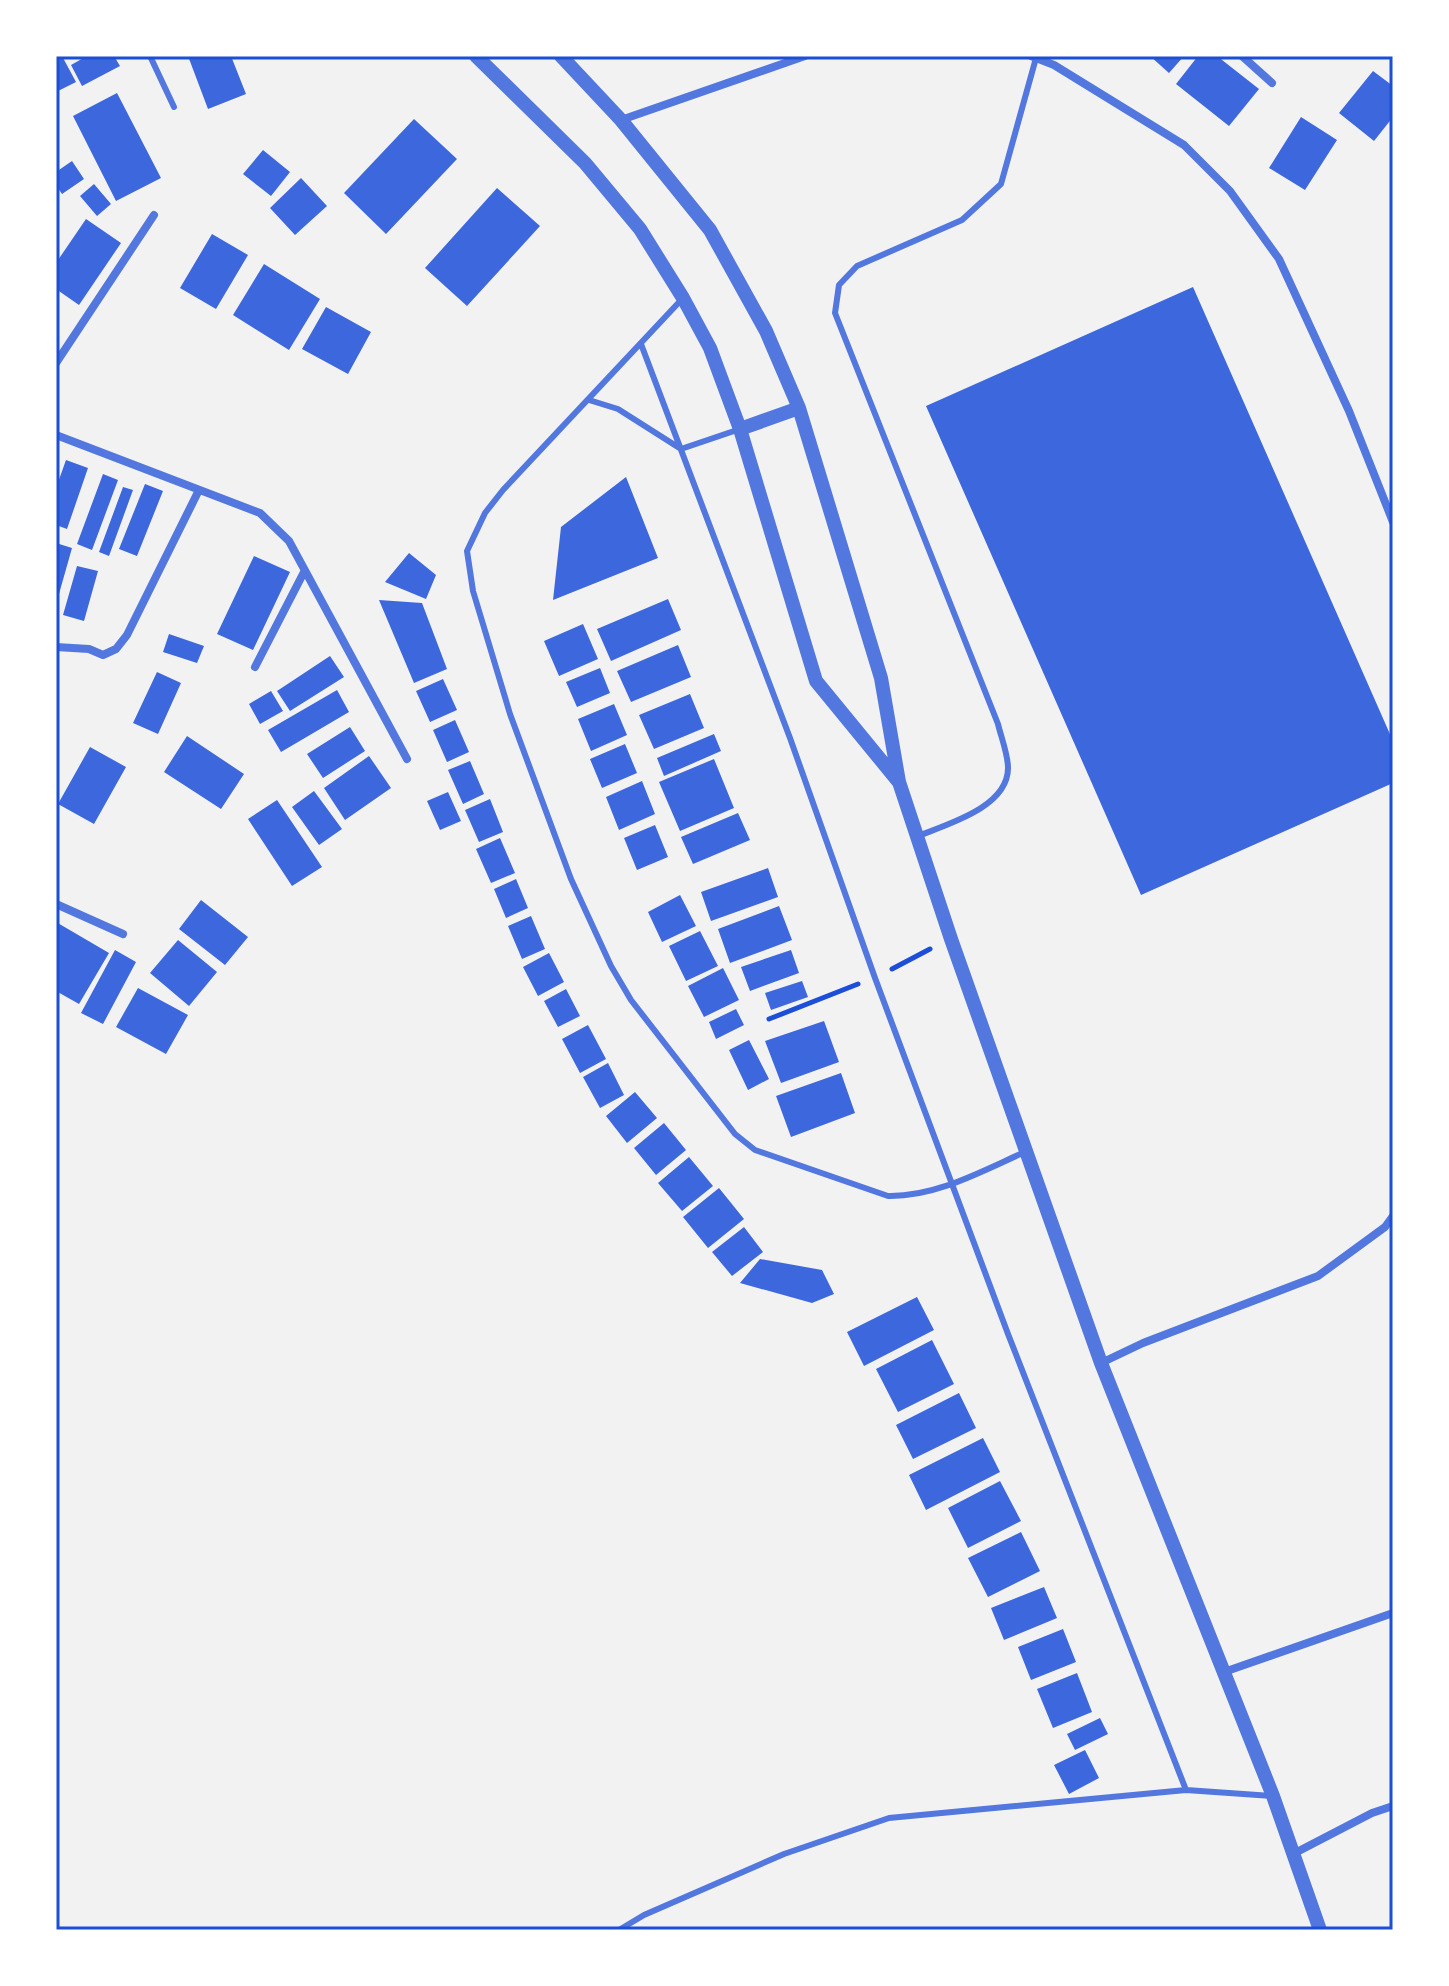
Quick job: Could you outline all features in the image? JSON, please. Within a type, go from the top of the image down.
[{"type":"street","points":[[476,56],[585,163],[640,229],[683,298],[710,348],[740,429],[816,681],[899,782]]},
{"type":"street","points":[[561,56],[621,120],[710,230],[766,331],[799,408],[881,678],[899,782],[1025,1152],[1101,1363],[1273,1796],[1320,1930]]},
{"type":"street","points":[[621,120],[805,56]]},
{"type":"street","points":[[1242,56],[1272,83]]},
{"type":"street","points":[[1034,57],[1054,65],[1184,145],[1230,191],[1279,259],[1349,411],[1393,522]]},
{"type":"street","points":[[56,363],[154,215]]},
{"type":"street","points":[[740,429],[799,408]]},
{"type":"street","points":[[56,435],[260,513],[289,541],[407,759]]},
{"type":"street","points":[[56,647],[89,649],[103,655],[116,649],[127,635],[199,490]]},
{"type":"street","points":[[255,667],[304,572]]},
{"type":"street","points":[[56,904],[123,934]]},
{"type":"street","points":[[1101,1363],[1143,1343],[1318,1276],[1385,1227],[1393,1216]]},
{"type":"street","points":[[1224,1672],[1393,1613]]},
{"type":"street","points":[[1293,1854],[1372,1813],[1393,1806]]},
{"type":"lane","points":[[150,56],[174,107]]},
{"type":"lane","points":[[917,836],[967,818],[1001,793],[1009,768],[998,724],[835,313],[839,285],[857,266],[962,220],[1001,184],[1034,57]]},
{"type":"lane","points":[[683,298],[494,501],[467,551],[473,591],[510,714],[571,879],[611,966],[631,1000],[735,1134],[755,1150],[888,1196],[909,1197],[953,1184],[1025,1152]]},
{"type":"lane","points":[[641,344],[790,738],[875,978],[1008,1334],[1186,1790]]},
{"type":"lane","points":[[589,400],[618,409],[681,449]]},
{"type":"lane","points":[[681,449],[740,429]]},
{"type":"lane","points":[[619,1930],[644,1915],[784,1854],[889,1818],[1186,1790],[1273,1796]]},
{"type":"building","points":[[62,56],[76,82],[56,92],[56,58]]},
{"type":"building","points":[[87,56],[114,56],[120,66],[82,86],[71,65]]},
{"type":"building","points":[[188,56],[231,56],[246,94],[208,109]]},
{"type":"building","points":[[1150,56],[1184,56],[1169,73]]},
{"type":"building","points":[[1198,56],[1217,56],[1259,89],[1229,126],[1176,84]]},
{"type":"building","points":[[1373,71],[1393,86],[1393,117],[1374,141],[1339,113]]},
{"type":"building","points":[[117,93],[161,178],[116,201],[73,116]]},
{"type":"building","points":[[1301,117],[1337,140],[1305,190],[1269,168]]},
{"type":"building","points":[[414,119],[457,159],[386,234],[344,193]]},
{"type":"building","points":[[263,150],[290,172],[271,196],[243,174]]},
{"type":"building","points":[[72,161],[84,179],[62,194],[56,185],[56,172]]},
{"type":"building","points":[[301,178],[327,206],[295,235],[270,208]]},
{"type":"building","points":[[94,184],[111,204],[97,216],[80,196]]},
{"type":"building","points":[[497,188],[540,226],[467,306],[425,268]]},
{"type":"building","points":[[86,219],[121,243],[79,305],[56,289],[56,263]]},
{"type":"building","points":[[212,234],[248,255],[216,309],[180,288]]},
{"type":"building","points":[[264,264],[320,299],[289,350],[233,315]]},
{"type":"building","points":[[1193,287],[1393,741],[1393,783],[1141,895],[926,406]]},
{"type":"building","points":[[326,307],[371,332],[348,374],[302,349]]},
{"type":"building","points":[[66,460],[88,468],[67,529],[56,525],[56,488]]},
{"type":"building","points":[[103,474],[118,480],[92,550],[77,544]]},
{"type":"building","points":[[626,477],[658,558],[553,600],[561,527]]},
{"type":"building","points":[[145,484],[163,491],[137,556],[119,549]]},
{"type":"building","points":[[123,487],[133,490],[109,556],[99,552]]},
{"type":"building","points":[[56,543],[72,548],[57,601],[56,600]]},
{"type":"building","points":[[409,553],[436,575],[426,599],[385,582]]},
{"type":"building","points":[[254,556],[290,572],[253,650],[217,634]]},
{"type":"building","points":[[77,566],[98,571],[84,621],[63,615]]},
{"type":"building","points":[[668,599],[681,630],[611,661],[597,629]]},
{"type":"building","points":[[379,600],[422,603],[447,669],[414,683]]},
{"type":"building","points":[[583,624],[598,659],[559,676],[544,641]]},
{"type":"building","points":[[169,634],[204,646],[197,663],[163,652]]},
{"type":"building","points":[[678,645],[691,677],[631,702],[617,671]]},
{"type":"building","points":[[330,656],[344,677],[290,711],[277,691]]},
{"type":"building","points":[[600,668],[610,693],[577,707],[566,682]]},
{"type":"building","points":[[157,672],[181,683],[158,734],[133,723]]},
{"type":"building","points":[[443,679],[457,710],[430,722],[416,691]]},
{"type":"building","points":[[337,690],[349,712],[281,752],[268,730]]},
{"type":"building","points":[[271,691],[283,711],[260,724],[249,704]]},
{"type":"building","points":[[690,694],[704,728],[654,749],[639,715]]},
{"type":"building","points":[[614,704],[627,735],[591,751],[578,719]]},
{"type":"building","points":[[455,720],[469,752],[447,762],[433,730]]},
{"type":"building","points":[[350,727],[365,751],[323,778],[307,754]]},
{"type":"building","points":[[714,734],[721,751],[664,776],[657,758]]},
{"type":"building","points":[[187,736],[244,774],[221,809],[164,772]]},
{"type":"building","points":[[625,744],[637,773],[602,788],[590,759]]},
{"type":"building","points":[[90,747],[126,767],[94,824],[58,804]]},
{"type":"building","points":[[369,756],[391,788],[345,820],[324,788]]},
{"type":"building","points":[[714,759],[734,808],[680,831],[659,782]]},
{"type":"building","points":[[470,761],[484,794],[463,804],[448,770]]},
{"type":"building","points":[[642,781],[655,814],[619,830],[606,797]]},
{"type":"building","points":[[314,791],[342,829],[319,845],[292,807]]},
{"type":"building","points":[[448,792],[461,821],[440,830],[427,801]]},
{"type":"building","points":[[490,799],[503,832],[479,842],[465,810]]},
{"type":"building","points":[[277,800],[322,867],[292,886],[248,819]]},
{"type":"building","points":[[738,813],[750,840],[693,864],[681,837]]},
{"type":"building","points":[[655,825],[668,857],[637,870],[624,838]]},
{"type":"building","points":[[500,838],[515,873],[491,883],[476,849]]},
{"type":"building","points":[[768,868],[778,897],[711,921],[701,892]]},
{"type":"building","points":[[516,879],[528,908],[506,918],[494,889]]},
{"type":"building","points":[[680,895],[696,926],[662,942],[648,912]]},
{"type":"building","points":[[201,900],[248,937],[225,965],[179,929]]},
{"type":"building","points":[[779,906],[792,940],[730,963],[718,929]]},
{"type":"building","points":[[531,916],[545,949],[522,959],[508,926]]},
{"type":"building","points":[[56,922],[109,953],[79,1004],[56,991]]},
{"type":"building","points":[[700,931],[718,966],[686,981],[669,946]]},
{"type":"building","points":[[178,940],[217,972],[189,1006],[150,973]]},
{"type":"building","points":[[115,950],[136,962],[103,1024],[81,1013]]},
{"type":"building","points":[[791,950],[799,973],[750,991],[741,967]]},
{"type":"building","points":[[549,953],[564,982],[538,996],[523,967]]},
{"type":"building","points":[[723,968],[739,1000],[704,1017],[688,986]]},
{"type":"building","points":[[802,981],[808,997],[771,1010],[765,993]]},
{"type":"building","points":[[138,988],[188,1015],[166,1054],[116,1027]]},
{"type":"building","points":[[566,989],[580,1016],[558,1027],[544,1001]]},
{"type":"building","points":[[736,1009],[744,1025],[716,1039],[709,1022]]},
{"type":"building","points":[[824,1021],[839,1062],[781,1083],[765,1041]]},
{"type":"building","points":[[588,1025],[606,1059],[580,1073],[562,1039]]},
{"type":"building","points":[[749,1040],[769,1079],[748,1090],[729,1050]]},
{"type":"building","points":[[608,1063],[624,1095],[600,1108],[583,1077]]},
{"type":"building","points":[[841,1073],[855,1113],[791,1137],[776,1096]]},
{"type":"building","points":[[635,1092],[657,1118],[627,1143],[606,1116]]},
{"type":"building","points":[[664,1123],[686,1150],[656,1175],[634,1148]]},
{"type":"building","points":[[689,1157],[713,1186],[682,1211],[658,1183]]},
{"type":"building","points":[[719,1188],[744,1219],[708,1248],[683,1217]]},
{"type":"building","points":[[744,1227],[763,1252],[732,1276],[712,1252]]},
{"type":"building","points":[[760,1259],[822,1270],[834,1294],[812,1303],[740,1283]]},
{"type":"building","points":[[917,1297],[934,1330],[864,1366],[847,1332]]},
{"type":"building","points":[[932,1340],[954,1384],[898,1412],[876,1369]]},
{"type":"building","points":[[959,1393],[976,1428],[913,1459],[896,1425]]},
{"type":"building","points":[[983,1438],[1000,1472],[926,1510],[909,1475]]},
{"type":"building","points":[[1000,1481],[1021,1521],[968,1548],[948,1508]]},
{"type":"building","points":[[1021,1532],[1040,1571],[988,1597],[968,1558]]},
{"type":"building","points":[[1044,1587],[1057,1618],[1004,1640],[991,1608]]},
{"type":"building","points":[[1063,1629],[1076,1662],[1031,1680],[1018,1647]]},
{"type":"building","points":[[1077,1673],[1092,1712],[1053,1728],[1037,1689]]},
{"type":"building","points":[[1100,1718],[1108,1734],[1075,1750],[1067,1734]]},
{"type":"building","points":[[1085,1750],[1099,1778],[1069,1794],[1054,1765]]}]
